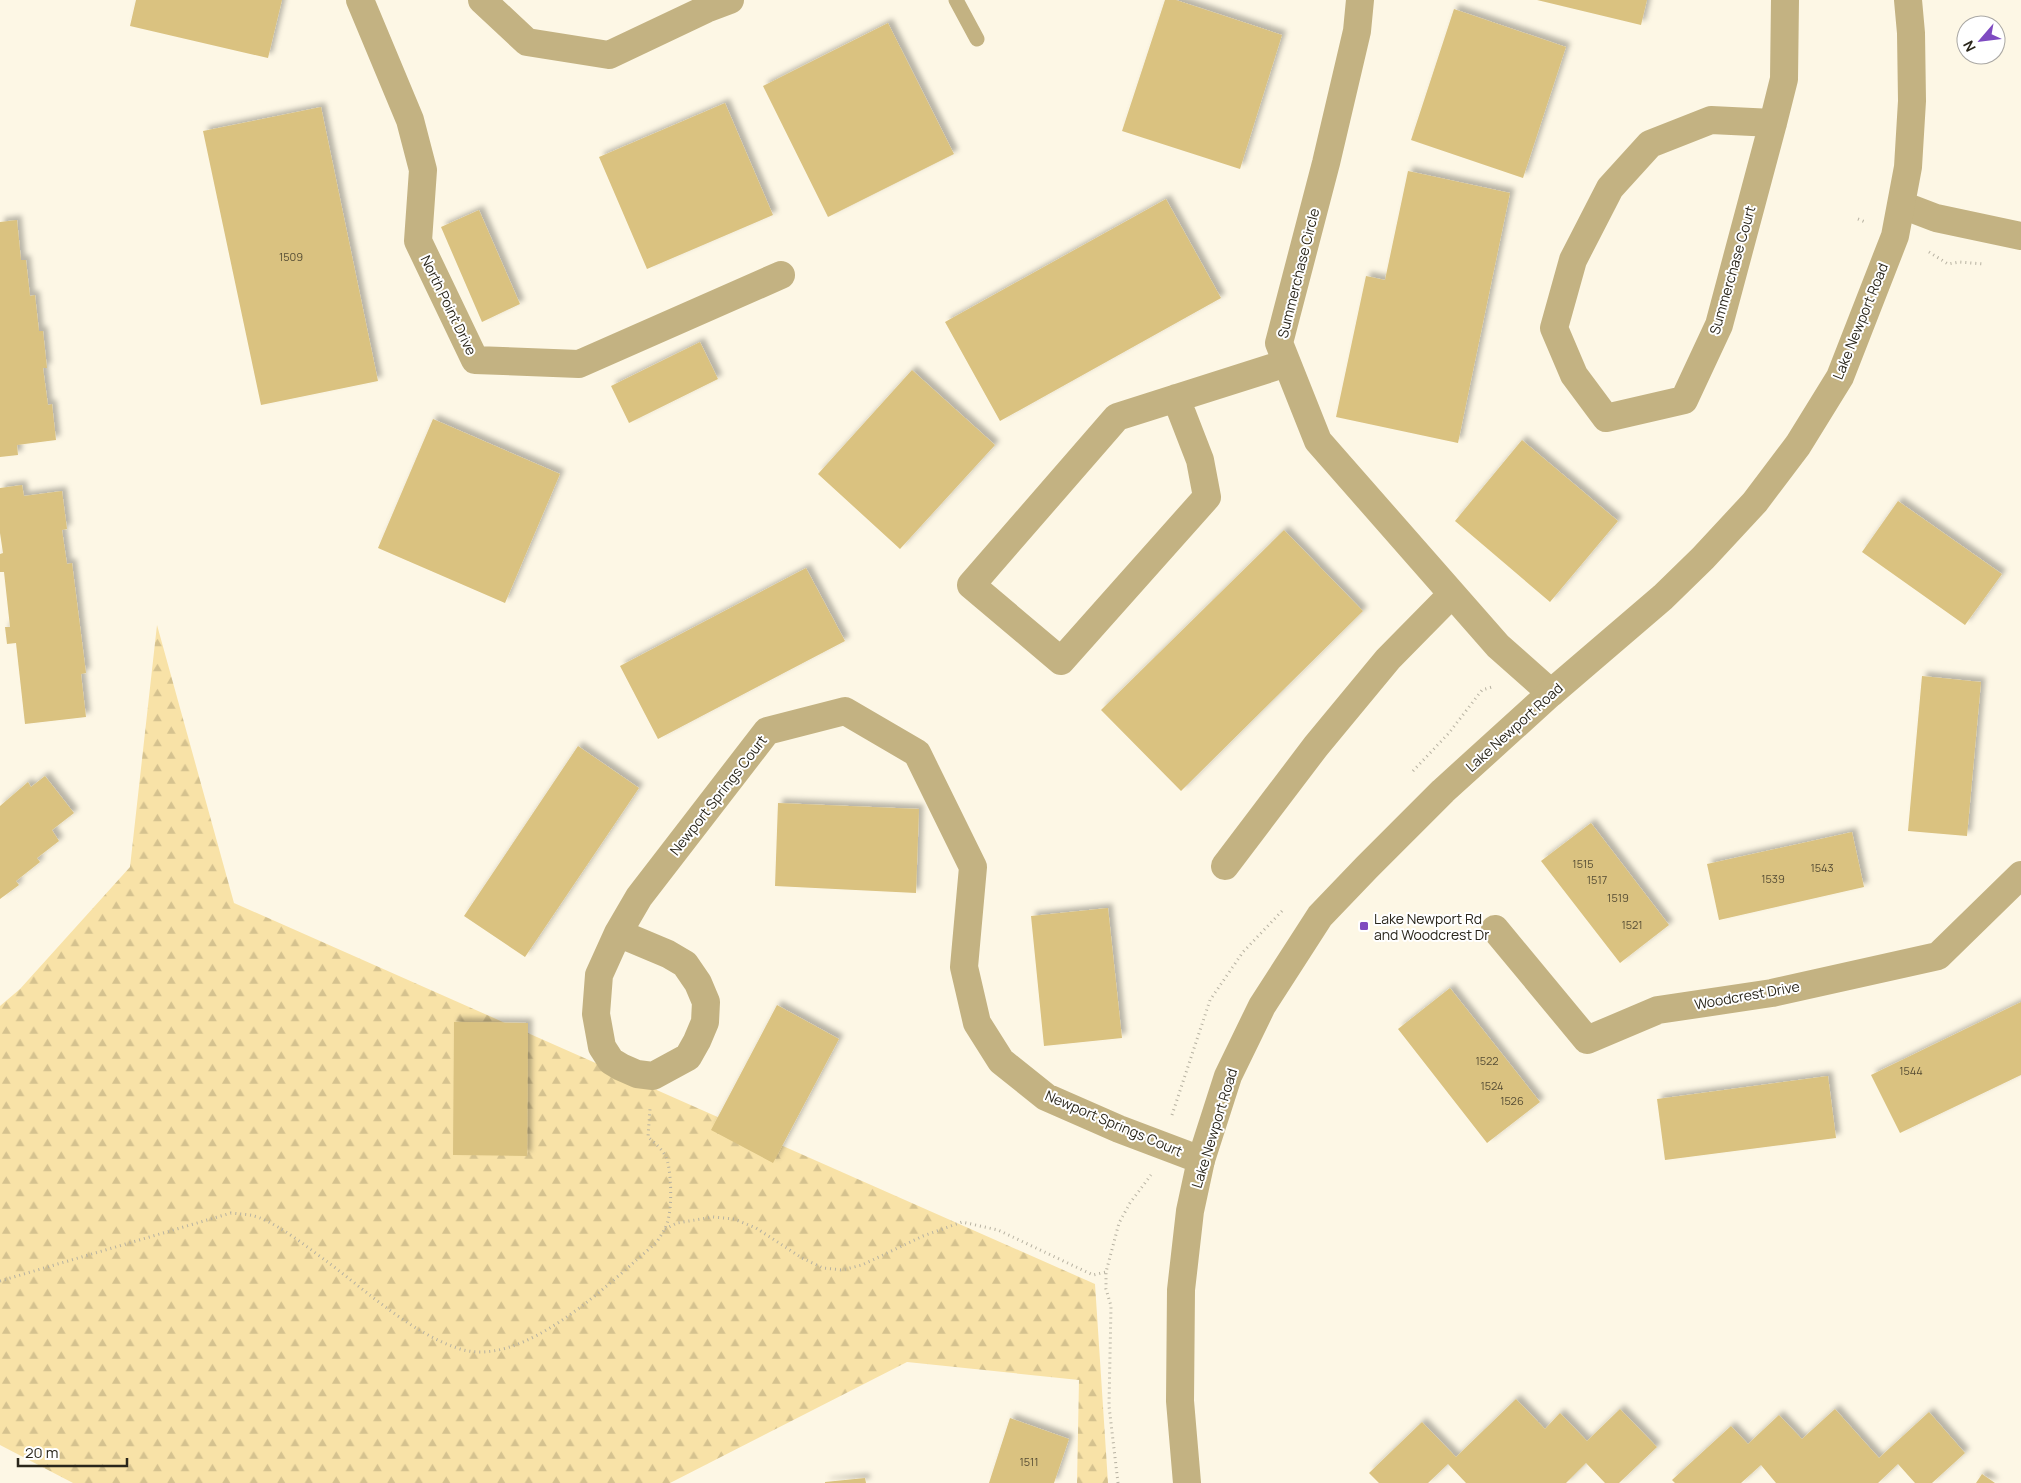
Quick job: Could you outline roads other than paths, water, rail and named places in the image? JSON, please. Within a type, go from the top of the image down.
[{"type":"street","name":"North Point Drive","points":[[360,0],[410,120],[423,170],[418,241],[475,360],[579,364],[780,275]]},
{"type":"street","points":[[482,0],[527,42],[609,55],[706,9],[730,0]]},
{"type":"street","name":"Summerchase Circle","points":[[1360,0],[1357,31],[1326,163],[1279,343],[1318,441],[1498,646],[1551,693]]},
{"type":"street","name":"Summerchase Court","points":[[1773,123],[1711,120],[1650,144],[1610,188],[1573,260],[1554,328],[1574,375],[1606,418],[1684,400],[1719,325],[1773,123],[1784,79],[1786,0]]},
{"type":"street","name":"Lake Newport Road","points":[[1187,1483],[1180,1401],[1181,1290],[1190,1211],[1201,1160],[1228,1076],[1262,1006],[1320,916],[1443,791],[1551,693],[1663,597],[1703,558],[1755,502],[1798,445],[1840,377],[1895,236],[1908,167],[1912,101],[1911,33],[1908,0]]},
{"type":"street","points":[[1902,205],[1936,218],[2021,236]]},
{"type":"street","points":[[1176,398],[1200,460],[1206,497],[1061,661],[970,585],[1117,417],[1287,362]]},
{"type":"street","points":[[1225,866],[1316,746],[1388,659],[1452,594]]},
{"type":"street","name":"Newport Springs Court","points":[[618,933],[655,948],[685,964],[698,983],[706,1002],[705,1022],[697,1042],[688,1057],[653,1076],[637,1074],[621,1067],[611,1061],[602,1047],[596,1014],[599,974],[618,933],[639,897],[767,731],[845,711],[917,753],[973,867],[964,967],[977,1023],[1000,1061],[1046,1097],[1201,1160]]},
{"type":"street","name":"Woodcrest Drive","points":[[1495,929],[1587,1040],[1658,1010],[1772,993],[1938,956],[2021,875]]},
{"type":"lane","points":[[956,0],[978,39]]},
{"type":"place","name":"Lake Newport Rd and Woodcrest Dr","points":[[1364,926]]}]
